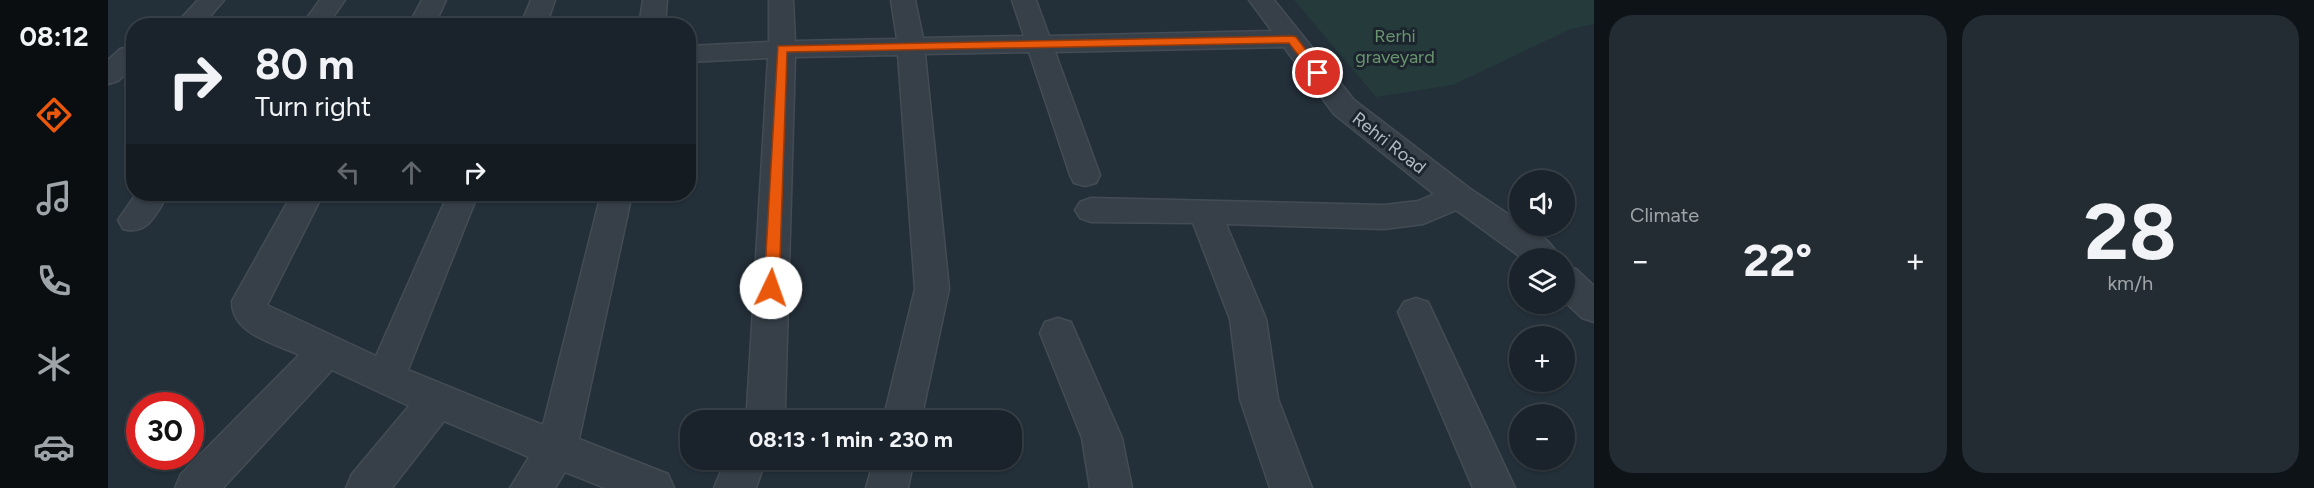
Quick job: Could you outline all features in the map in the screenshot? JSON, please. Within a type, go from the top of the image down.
[{"type":"street","points":[[195,18],[212,0]]},
{"type":"street","points":[[320,18],[333,0]]},
{"type":"street","points":[[425,18],[434,0]]},
{"type":"street","points":[[536,18],[543,0]]},
{"type":"street","points":[[653,18],[655,0]]},
{"type":"street","points":[[765,410],[782,49],[782,0]]},
{"type":"street","points":[[903,0],[911,46],[932,289],[904,410]]},
{"type":"street","points":[[1024,0],[1037,43],[1085,175]]},
{"type":"street","name":"Rehri Road","points":[[1261,0],[1344,107],[1458,196],[1533,248]]},
{"type":"street","points":[[696,54],[782,49],[1292,39]]},
{"type":"street","points":[[108,75],[124,55]]},
{"type":"street","points":[[1091,210],[1340,214],[1384,218],[1423,212],[1458,196]]},
{"type":"street","points":[[134,220],[147,201]]},
{"type":"street","points":[[303,201],[249,301],[249,312],[261,321],[326,352],[437,401],[653,488]]},
{"type":"street","points":[[386,377],[460,201]]},
{"type":"street","points":[[531,488],[557,450],[615,201]]},
{"type":"street","points":[[1205,212],[1248,319],[1259,399],[1291,488]]},
{"type":"street","points":[[1416,312],[1494,488]]},
{"type":"street","points":[[1058,333],[1102,438],[1111,488]]},
{"type":"street","points":[[196,488],[326,352]]},
{"type":"street","points":[[367,488],[437,401]]},
{"type":"street","points":[[735,488],[742,470]]},
{"type":"street","points":[[887,488],[891,470]]},
{"type":"green space","name":"Rerhi graveyard","points":[[1294,0],[1594,0],[1594,24],[1571,29],[1453,85],[1376,97]]},
{"type":"route","points":[[771,288],[782,49],[1292,39],[1318,73]]}]
